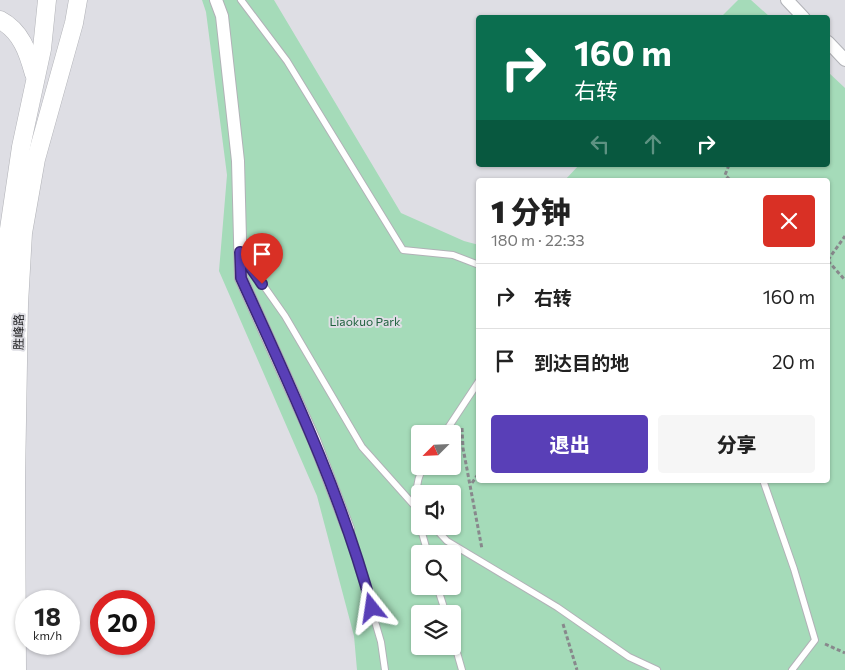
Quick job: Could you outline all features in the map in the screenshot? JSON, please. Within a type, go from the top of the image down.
[{"type":"main road","name":"胜峰路","points":[[2,670],[3,302],[9,229],[21,147],[42,49],[47,0]]},
{"type":"main road","name":"胜峰路","points":[[18,670],[16,480],[19,304],[23,233],[36,159],[74,23],[78,0]]},
{"type":"main road","points":[[0,20],[11,26],[28,50],[36,78]]},
{"type":"street","points":[[216,0],[222,16],[238,161],[241,278],[314,440],[348,529]]},
{"type":"street","points":[[787,0],[801,15]]},
{"type":"street","points":[[830,44],[845,60]]},
{"type":"lane","points":[[241,0],[287,61],[403,250],[453,255],[476,264]]},
{"type":"lane","points":[[240,252],[285,316],[362,447],[411,502]]},
{"type":"lane","points":[[450,425],[476,385]]},
{"type":"lane","points":[[764,483],[794,569],[815,640],[792,670]]},
{"type":"lane","points":[[348,529],[381,642],[385,670]]},
{"type":"lane","points":[[441,535],[447,541],[557,607],[629,656],[658,670]]},
{"type":"lane","points":[[458,655],[462,670]]},
{"type":"path","points":[[727,167],[725,175],[728,178]]},
{"type":"path","points":[[830,257],[845,236]]},
{"type":"path","points":[[830,262],[845,280]]},
{"type":"path","points":[[460,408],[463,448],[484,562]]},
{"type":"path","points":[[471,484],[476,477]]},
{"type":"path","points":[[557,607],[576,663],[576,670]]},
{"type":"path","points":[[815,640],[845,653]]},
{"type":"green space","name":"Liaokuo Park","points":[[202,0],[274,0],[401,213],[464,241],[476,244],[476,483],[830,483],[830,178],[567,178],[577,167],[830,167],[830,74],[845,88],[845,670],[357,670],[354,636],[317,496],[219,271],[227,175],[206,12]]},
{"type":"green space","points":[[738,0],[751,0],[768,15],[723,15]]},
{"type":"route","points":[[262,284],[240,252],[241,278],[314,440],[358,556],[372,608]]}]
